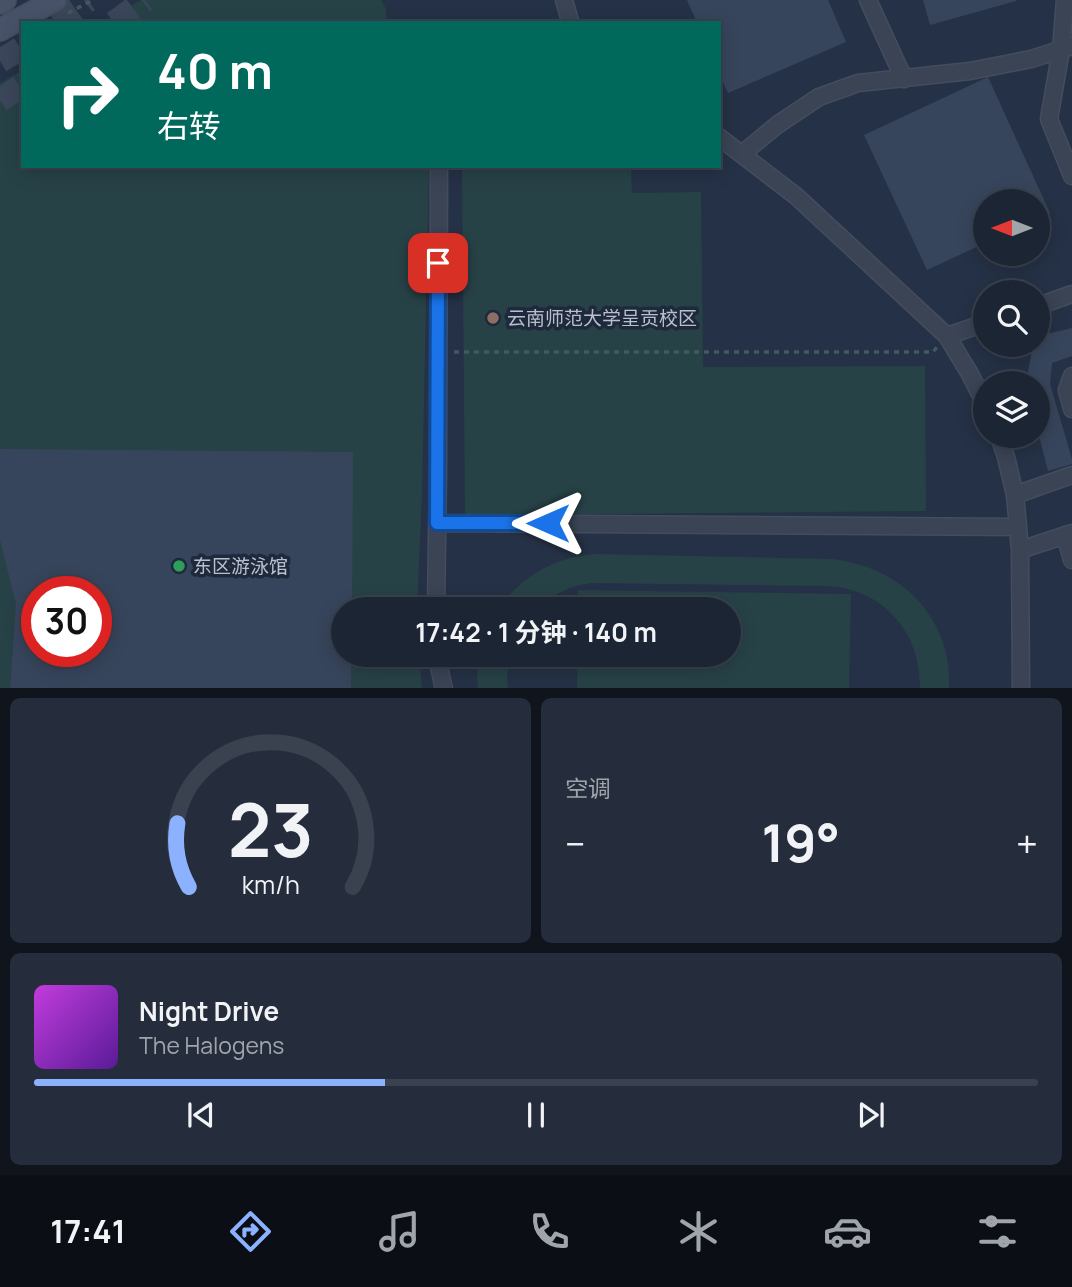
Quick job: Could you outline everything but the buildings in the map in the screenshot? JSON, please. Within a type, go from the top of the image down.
[{"type":"main road","points":[[0,3],[5,0]]},
{"type":"main road","points":[[0,30],[55,0]]},
{"type":"street","points":[[564,0],[570,21]]},
{"type":"street","points":[[869,0],[904,79]]},
{"type":"street","points":[[1065,0],[1067,48],[1049,119],[1072,176]]},
{"type":"street","points":[[742,154],[776,125],[820,97],[858,83],[970,71],[1031,59],[1067,48]]},
{"type":"street","points":[[721,138],[796,196],[947,335],[973,380]]},
{"type":"street","points":[[436,597],[439,168]]},
{"type":"street","points":[[1050,302],[1072,294]]},
{"type":"street","points":[[947,335],[973,327]]},
{"type":"street","points":[[1072,376],[1067,390],[1072,409]]},
{"type":"street","points":[[1003,448],[1015,495],[1020,551],[1021,688]]},
{"type":"street","points":[[1015,495],[1072,475]]},
{"type":"street","points":[[437,523],[1018,527]]},
{"type":"street","points":[[1020,551],[1069,534],[1072,560]]},
{"type":"street","points":[[439,667],[444,688]]},
{"type":"path","points":[[438,352],[933,352],[947,335]]},
{"type":"green space","points":[[141,0],[381,0],[386,9],[387,21],[106,21]]},
{"type":"green space","points":[[21,71],[21,168],[429,168],[418,597],[331,597],[331,667],[420,667],[422,688],[0,688],[0,83]]},
{"type":"green space","points":[[462,168],[631,168],[632,193],[701,192],[703,367],[925,366],[926,511],[465,515]]},
{"type":"green space","points":[[594,554],[832,559],[880,572],[900,584],[918,600],[932,618],[942,639],[948,663],[949,688],[920,688],[919,668],[906,632],[882,605],[866,595],[847,589],[827,586],[592,583],[576,586],[553,597],[508,597],[528,578],[552,564]]},
{"type":"green space","points":[[578,590],[851,594],[849,688],[577,688],[578,667],[741,667],[741,597],[578,597]]},
{"type":"green space","points":[[478,667],[508,667],[508,688],[478,688]]},
{"type":"tunnel","points":[[59,21],[88,0]]},
{"type":"tunnel","points":[[117,21],[145,0]]},
{"type":"tunnel","points":[[0,61],[21,48]]},
{"type":"tunnel","points":[[0,100],[21,86]]},
{"type":"place","name":"云南师范大学呈贡校区","points":[[493,318]]},
{"type":"place","name":"东区游泳馆","points":[[179,566]]},
{"type":"route","points":[[438,263],[437,523],[548,523]]}]
